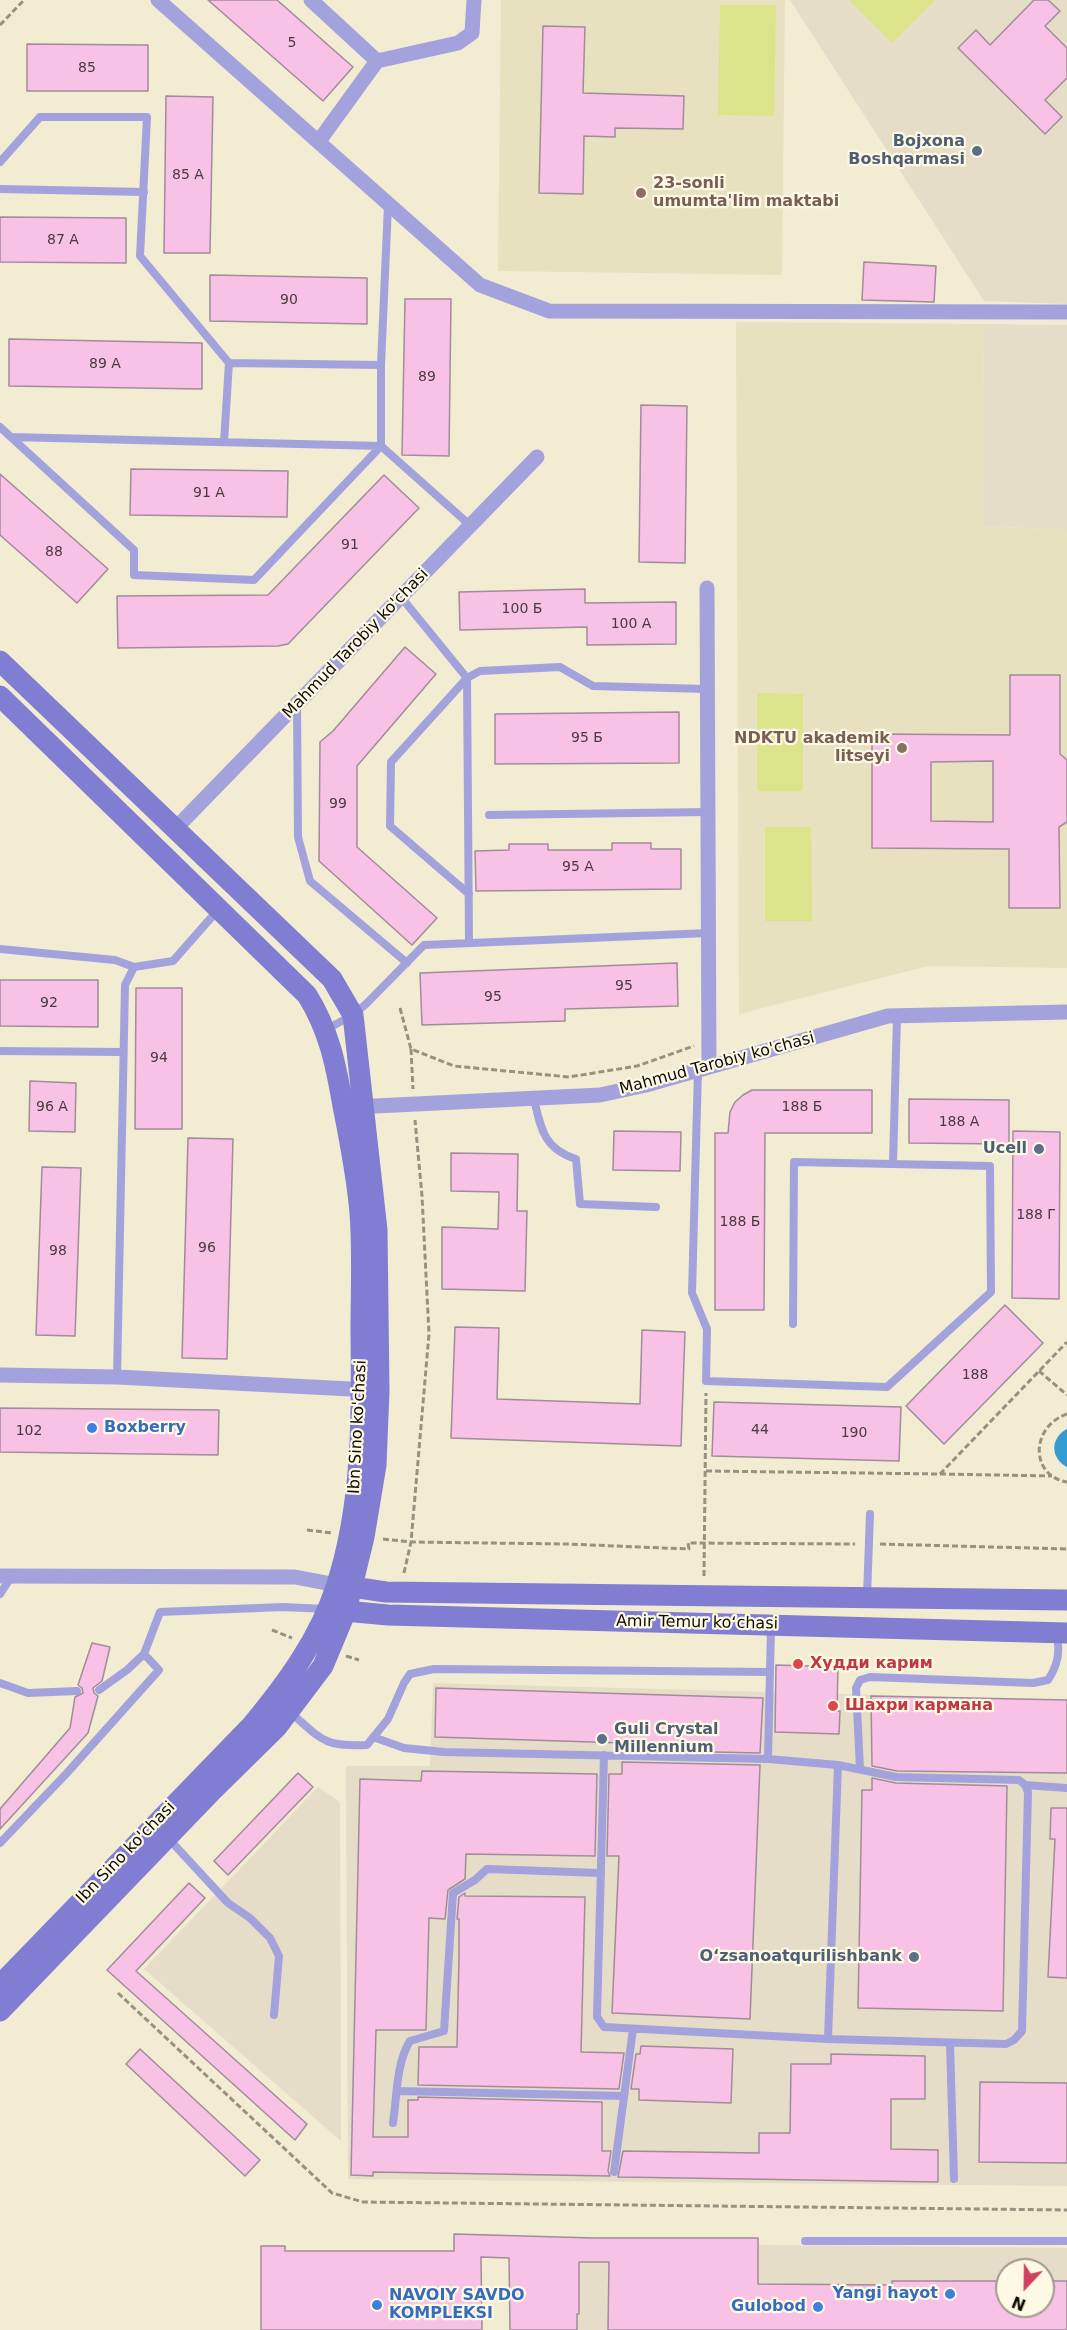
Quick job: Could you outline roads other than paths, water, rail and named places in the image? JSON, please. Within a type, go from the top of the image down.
[{"type":"main road","points":[[0,662],[332,980],[353,1015],[354,1107],[377,1230],[370,1390],[376,1465],[323,1665],[277,1727],[167,1837],[0,2011]]},
{"type":"main road","points":[[0,696],[307,995],[321,1017],[336,1067],[354,1107]]},
{"type":"main road","name":"Amir Temur ko‘chasi","points":[[345,1586],[400,1592],[1067,1600]]},
{"type":"main road","name":"Amir Temur ko‘chasi","points":[[337,1610],[388,1615],[1062,1633]]},
{"type":"main road","name":"Ibn Sino ko'chasi","points":[[0,1984],[252,1725],[277,1695],[337,1610]]},
{"type":"street","points":[[158,0],[480,285],[549,311],[1067,312]]},
{"type":"street","points":[[311,0],[377,61]]},
{"type":"street","points":[[319,141],[377,61],[458,43],[472,33],[474,0]]},
{"type":"street","name":"Mahmud Tarobiy ko'chasi","points":[[174,830],[537,458]]},
{"type":"street","points":[[703,1069],[709,1040],[707,588]]},
{"type":"street","name":"Mahmud Tarobiy ko'chasi","points":[[354,1107],[600,1095],[646,1086],[888,1016],[1067,1012]]},
{"type":"street","points":[[0,1375],[117,1377],[370,1390]]},
{"type":"street","points":[[5,1577],[295,1577],[345,1586]]},
{"type":"lane","points":[[0,162],[40,117],[147,117],[141,256],[229,363],[224,442]]},
{"type":"lane","points":[[0,189],[144,192]]},
{"type":"lane","points":[[0,427],[134,550],[134,575],[254,579],[381,446],[381,365],[388,205]]},
{"type":"lane","points":[[229,363],[381,365]]},
{"type":"lane","points":[[10,437],[381,446],[471,526]]},
{"type":"lane","points":[[401,597],[467,678],[469,943]]},
{"type":"lane","points":[[469,894],[390,826],[391,762],[467,678],[480,671],[560,667],[593,686],[707,689]]},
{"type":"lane","points":[[297,704],[298,837],[310,881],[407,963]]},
{"type":"lane","points":[[489,815],[708,812]]},
{"type":"lane","points":[[0,948],[115,960],[134,967],[173,961],[219,909]]},
{"type":"lane","points":[[325,1030],[353,1015],[424,945],[708,933]]},
{"type":"lane","points":[[117,1377],[122,1052],[125,985],[134,967]]},
{"type":"lane","points":[[892,1164],[897,1016]]},
{"type":"lane","points":[[0,1051],[122,1052]]},
{"type":"lane","points":[[703,1069],[692,1293],[706,1329],[705,1381],[887,1387],[991,1292],[990,1166],[794,1161],[793,1324]]},
{"type":"lane","points":[[534,1099],[543,1134],[561,1154],[576,1159],[580,1204],[656,1207]]},
{"type":"lane","points":[[867,1597],[870,1514]]},
{"type":"lane","points":[[0,1594],[5,1577]]},
{"type":"lane","points":[[99,1690],[127,1670],[144,1654],[160,1612],[283,1607],[337,1610]]},
{"type":"lane","points":[[768,1759],[771,1625]]},
{"type":"lane","points":[[860,1769],[856,1688],[860,1680],[870,1677],[1034,1683],[1048,1680],[1055,1669],[1062,1633]]},
{"type":"lane","points":[[0,1843],[66,1774],[159,1670],[144,1654]]},
{"type":"lane","points":[[289,1711],[325,1742],[342,1746],[367,1745],[388,1719],[410,1674],[435,1669],[770,1672]]},
{"type":"lane","points":[[0,1683],[28,1693],[77,1690]]},
{"type":"lane","points":[[374,1737],[404,1748],[444,1752],[604,1755],[768,1759],[837,1765],[896,1777],[1019,1780],[1028,1792],[1022,2031],[1014,2040],[1006,2044],[828,2039],[604,2027],[597,2017],[604,1755]]},
{"type":"lane","points":[[828,2039],[837,1765]]},
{"type":"lane","points":[[1025,1785],[1067,1788]]},
{"type":"lane","points":[[167,1837],[228,1903],[250,1918],[270,1938],[279,1956],[274,2015]]},
{"type":"lane","points":[[393,2123],[403,2057],[410,2041],[444,2031],[453,1893],[459,1887],[475,1880],[487,1869],[601,1873]]},
{"type":"lane","points":[[614,2172],[633,2029]]},
{"type":"lane","points":[[950,2043],[954,2179]]},
{"type":"lane","points":[[398,2091],[624,2096]]},
{"type":"lane","points":[[805,2241],[1067,2241]]},
{"type":"water","points":[[1067,1429],[1067,1467],[1057,1459],[1054,1448],[1057,1437]]},
{"type":"place","name":"Bojxona Boshqarmasi","points":[[977,151]]},
{"type":"place","name":"23-sonli umumta'lim maktabi","points":[[641,193]]},
{"type":"place","name":"NDKTU akademik litseyi","points":[[902,748]]},
{"type":"place","name":"Ucell","points":[[1039,1149]]},
{"type":"place","name":"Boxberry","points":[[92,1428]]},
{"type":"place","name":"Худди карим","points":[[798,1664]]},
{"type":"place","name":"Шахри кармана","points":[[833,1706]]},
{"type":"place","name":"Guli Crystal Millennium","points":[[602,1739]]},
{"type":"place","name":"Oʻzsanoatqurilishbank","points":[[914,1957]]},
{"type":"place","name":"Yangi hayot","points":[[950,2294]]},
{"type":"place","name":"NAVOIY SAVDO KOMPLEKSI","points":[[377,2305]]},
{"type":"place","name":"Gulobod","points":[[818,2307]]}]
